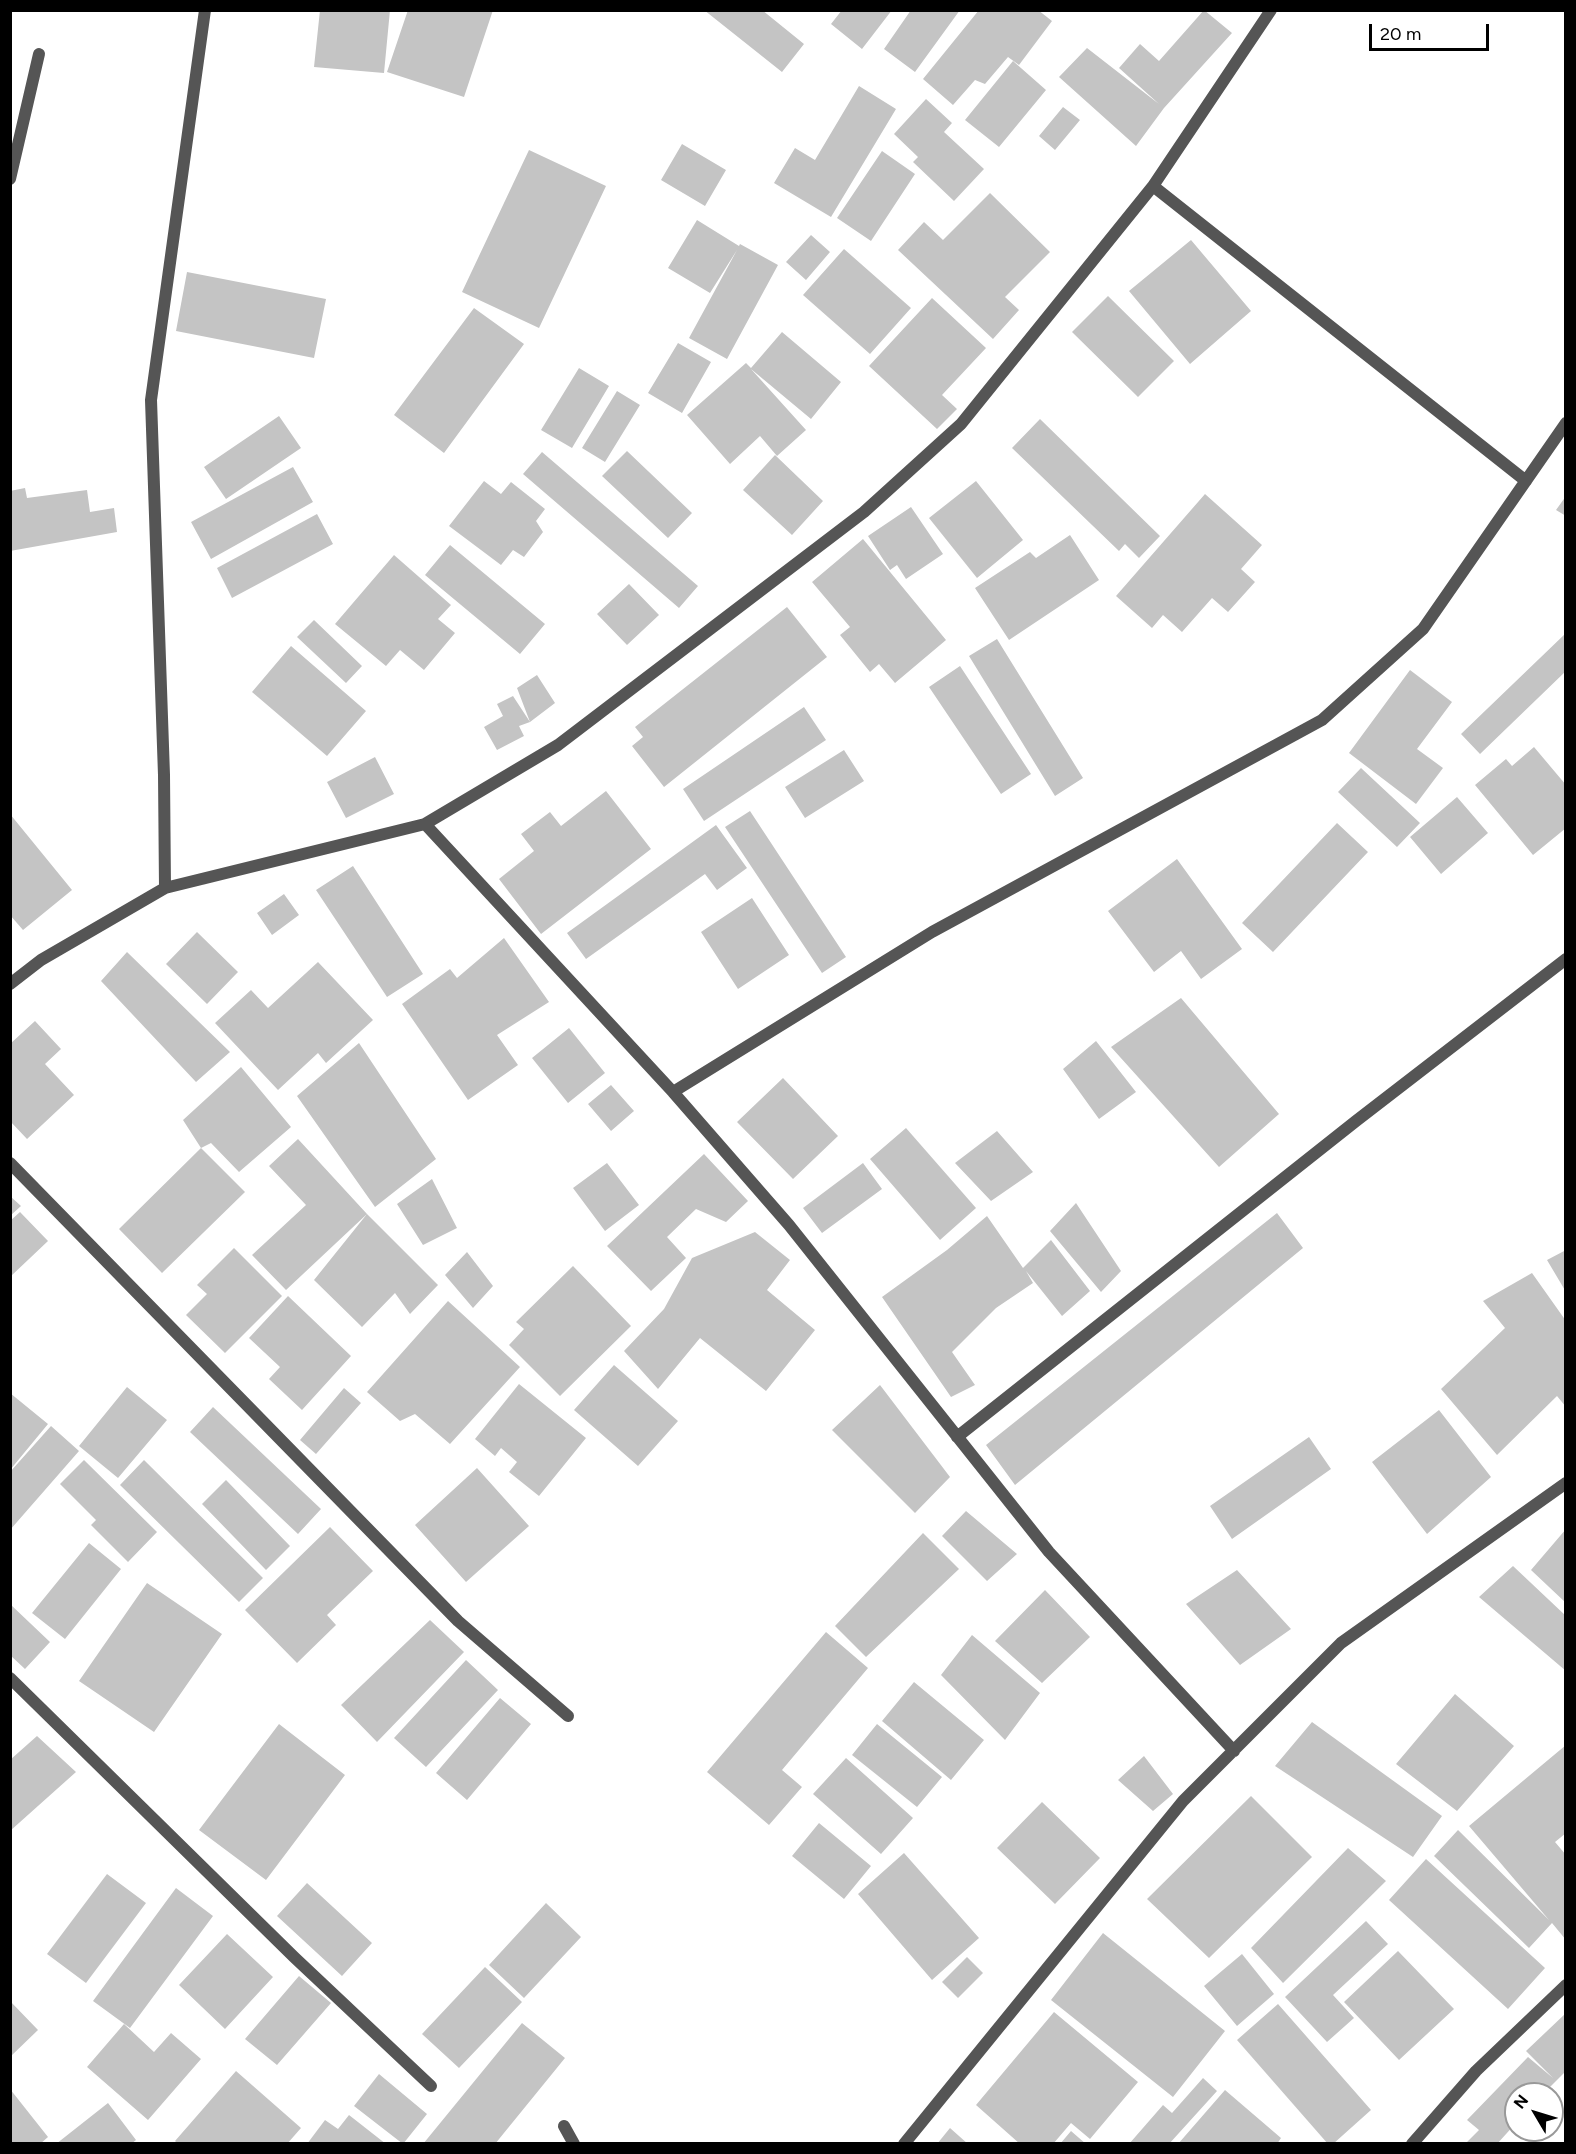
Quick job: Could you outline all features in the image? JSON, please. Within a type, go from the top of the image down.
[{"type":"street","points":[[165,888],[164,774],[151,400],[205,10]]},
{"type":"street","points":[[10,984],[41,960],[165,888],[425,824],[558,746],[864,512],[961,424],[1153,186],[1271,10]]},
{"type":"street","points":[[10,179],[39,54]]},
{"type":"street","points":[[1153,186],[1526,481]]},
{"type":"street","points":[[673,1092],[932,932],[1322,720],[1423,629],[1566,423]]},
{"type":"street","points":[[425,824],[673,1092],[789,1225],[1049,1552],[1234,1751]]},
{"type":"street","points":[[957,1437],[1356,1121],[1566,959]]},
{"type":"street","points":[[10,1163],[458,1621],[568,1716]]},
{"type":"street","points":[[904,2144],[1184,1802],[1341,1643],[1566,1483]]},
{"type":"street","points":[[10,1678],[294,1957],[431,2086]]},
{"type":"street","points":[[1412,2144],[1476,2071],[1566,1985]]},
{"type":"street","points":[[564,2126],[574,2144]]},
{"type":"building","points":[[320,10],[390,10],[384,73],[314,67]]},
{"type":"building","points":[[408,10],[493,10],[464,97],[387,72]]},
{"type":"building","points":[[704,10],[762,10],[804,44],[782,72]]},
{"type":"building","points":[[842,10],[892,10],[862,49],[831,24]]},
{"type":"building","points":[[911,10],[960,10],[915,72],[884,49]]},
{"type":"building","points":[[979,10],[1038,10],[1052,21],[1019,65],[1008,57],[985,84],[975,80],[953,105],[923,79]]},
{"type":"building","points":[[1204,10],[1232,33],[1164,108],[1136,146],[1059,77],[1087,48],[1159,104],[1119,68],[1140,44],[1159,61]]},
{"type":"building","points":[[1013,61],[1046,90],[999,147],[965,120]]},
{"type":"building","points":[[859,86],[896,109],[831,217],[774,183],[795,148],[815,160]]},
{"type":"building","points":[[926,99],[952,123],[944,132],[984,169],[954,201],[913,162],[918,157],[894,134]]},
{"type":"building","points":[[1063,107],[1080,120],[1055,150],[1039,136]]},
{"type":"building","points":[[682,144],[726,170],[705,206],[661,180]]},
{"type":"building","points":[[529,150],[606,186],[539,328],[462,292]]},
{"type":"building","points":[[882,151],[915,174],[871,241],[837,218]]},
{"type":"building","points":[[990,193],[1050,252],[1005,297],[1019,310],[993,339],[898,250],[924,222],[943,240]]},
{"type":"building","points":[[697,220],[739,246],[740,244],[778,265],[727,359],[689,338],[737,250],[710,293],[668,268]]},
{"type":"building","points":[[811,235],[830,252],[806,280],[786,262]]},
{"type":"building","points":[[1191,240],[1251,311],[1190,364],[1129,291]]},
{"type":"building","points":[[844,249],[911,308],[870,354],[803,295]]},
{"type":"building","points":[[187,272],[326,299],[314,358],[176,331]]},
{"type":"building","points":[[1108,296],[1174,361],[1138,397],[1072,332]]},
{"type":"building","points":[[932,298],[986,348],[942,395],[957,409],[937,429],[869,366]]},
{"type":"building","points":[[474,308],[524,344],[444,453],[394,415]]},
{"type":"building","points":[[782,332],[841,382],[811,419],[751,369],[806,430],[777,456],[760,436],[730,464],[687,415],[746,363],[751,368]]},
{"type":"building","points":[[678,343],[711,362],[682,413],[648,393]]},
{"type":"building","points":[[579,368],[609,386],[572,448],[541,430]]},
{"type":"building","points":[[617,391],[640,405],[605,462],[582,448]]},
{"type":"building","points":[[279,416],[301,448],[226,499],[204,467]]},
{"type":"building","points":[[1040,419],[1160,536],[1139,558],[1125,544],[1119,551],[1012,448]]},
{"type":"building","points":[[627,451],[692,513],[668,538],[602,476]]},
{"type":"building","points":[[542,452],[698,586],[679,608],[523,474]]},
{"type":"building","points":[[775,455],[823,501],[792,535],[743,490]]},
{"type":"building","points":[[293,467],[313,502],[211,559],[191,522]]},
{"type":"building","points":[[484,481],[501,494],[511,482],[545,509],[536,521],[543,532],[524,557],[513,550],[501,565],[449,526]]},
{"type":"building","points":[[976,481],[1023,540],[977,578],[929,518]]},
{"type":"building","points":[[25,488],[27,498],[87,490],[90,512],[114,508],[117,532],[10,551],[10,491]]},
{"type":"building","points":[[1205,494],[1262,545],[1241,569],[1255,582],[1228,612],[1212,598],[1182,632],[1163,615],[1152,628],[1116,596]]},
{"type":"building","points":[[1566,496],[1566,516],[1556,510]]},
{"type":"building","points":[[911,507],[943,554],[906,579],[897,565],[890,570],[868,536]]},
{"type":"building","points":[[317,514],[333,544],[232,598],[217,568]]},
{"type":"building","points":[[1070,535],[1099,580],[1009,640],[975,588],[1030,552],[1036,558]]},
{"type":"building","points":[[863,539],[946,640],[895,683],[879,664],[870,672],[840,635],[850,627],[812,582]]},
{"type":"building","points":[[450,545],[545,624],[520,654],[425,575]]},
{"type":"building","points":[[394,555],[451,605],[438,619],[455,633],[424,670],[400,650],[386,666],[335,624]]},
{"type":"building","points":[[629,584],[659,615],[627,645],[597,614]]},
{"type":"building","points":[[787,607],[827,657],[664,787],[632,746],[643,737],[635,727]]},
{"type":"building","points":[[314,620],[362,666],[346,683],[297,637]]},
{"type":"building","points":[[1566,633],[1566,671],[1480,754],[1461,734]]},
{"type":"building","points":[[997,639],[1083,778],[1055,796],[969,656]]},
{"type":"building","points":[[291,646],[366,711],[327,756],[252,692]]},
{"type":"building","points":[[960,666],[1031,774],[1001,794],[929,687]]},
{"type":"building","points":[[1410,670],[1452,702],[1417,749],[1443,768],[1416,804],[1349,753]]},
{"type":"building","points":[[537,675],[555,703],[530,722],[517,688]]},
{"type":"building","points":[[513,696],[530,722],[519,726],[524,736],[497,750],[484,727],[503,716],[497,704]]},
{"type":"building","points":[[804,707],[826,740],[704,821],[683,789]]},
{"type":"building","points":[[1534,747],[1566,785],[1566,828],[1533,855],[1475,785],[1506,759],[1512,766]]},
{"type":"building","points":[[844,750],[864,781],[805,818],[785,787]]},
{"type":"building","points":[[375,757],[394,794],[346,818],[327,782]]},
{"type":"building","points":[[1361,768],[1420,823],[1397,847],[1338,792]]},
{"type":"building","points":[[606,791],[651,849],[541,934],[499,879],[534,851],[521,834],[550,812],[561,826]]},
{"type":"building","points":[[1457,797],[1488,833],[1441,874],[1410,837]]},
{"type":"building","points":[[750,811],[846,957],[822,973],[725,827]]},
{"type":"building","points":[[10,814],[72,890],[23,930],[10,915]]},
{"type":"building","points":[[1337,823],[1368,852],[1273,952],[1242,923]]},
{"type":"building","points":[[716,825],[747,868],[717,890],[705,874],[586,959],[567,933]]},
{"type":"building","points":[[1177,859],[1242,949],[1201,979],[1181,951],[1154,972],[1108,911]]},
{"type":"building","points":[[353,866],[423,974],[387,997],[316,890]]},
{"type":"building","points":[[284,894],[299,915],[272,935],[257,913]]},
{"type":"building","points":[[752,898],[789,955],[738,989],[701,932]]},
{"type":"building","points":[[197,932],[238,972],[207,1004],[166,964]]},
{"type":"building","points":[[504,938],[549,1002],[497,1035],[518,1065],[468,1100],[402,1004],[450,969],[457,978]]},
{"type":"building","points":[[127,952],[230,1052],[196,1082],[101,981]]},
{"type":"building","points":[[318,962],[373,1020],[326,1063],[318,1053],[278,1090],[215,1023],[251,990],[268,1008]]},
{"type":"building","points":[[1181,998],[1279,1114],[1219,1167],[1111,1047]]},
{"type":"building","points":[[35,1021],[61,1049],[45,1064],[74,1095],[27,1139],[10,1121],[10,1044]]},
{"type":"building","points":[[569,1028],[605,1073],[568,1103],[532,1058]]},
{"type":"building","points":[[1096,1041],[1136,1092],[1099,1119],[1063,1069]]},
{"type":"building","points":[[359,1043],[436,1159],[375,1207],[297,1096]]},
{"type":"building","points":[[241,1067],[291,1127],[239,1172],[211,1143],[201,1148],[183,1120]]},
{"type":"building","points":[[783,1078],[838,1136],[793,1179],[737,1122]]},
{"type":"building","points":[[611,1085],[634,1111],[611,1131],[588,1104]]},
{"type":"building","points":[[906,1128],[976,1208],[940,1240],[870,1159]]},
{"type":"building","points":[[997,1131],[1033,1172],[991,1201],[955,1163]]},
{"type":"building","points":[[298,1139],[367,1214],[286,1290],[252,1255],[306,1205],[269,1166]]},
{"type":"building","points":[[201,1148],[245,1192],[162,1273],[119,1229]]},
{"type":"building","points":[[704,1154],[748,1201],[726,1222],[696,1209],[667,1237],[686,1258],[651,1291],[607,1246]]},
{"type":"building","points":[[607,1163],[639,1205],[605,1231],[573,1188]]},
{"type":"building","points":[[863,1163],[882,1189],[822,1233],[803,1208]]},
{"type":"building","points":[[432,1179],[457,1228],[423,1245],[397,1204]]},
{"type":"building","points":[[10,1196],[21,1206],[10,1216]]},
{"type":"building","points":[[1076,1203],[1121,1271],[1101,1292],[1050,1231]]},
{"type":"building","points":[[20,1212],[48,1241],[10,1277],[10,1221]]},
{"type":"building","points":[[1277,1213],[1303,1248],[1015,1485],[986,1445]]},
{"type":"building","points":[[367,1214],[438,1285],[410,1314],[395,1293],[362,1327],[314,1280]]},
{"type":"building","points":[[987,1216],[1023,1268],[1051,1240],[1090,1291],[1062,1316],[1026,1271],[1033,1283],[996,1308],[952,1352],[975,1385],[951,1397],[882,1297],[947,1250]]},
{"type":"building","points":[[755,1232],[790,1260],[767,1290],[815,1330],[766,1391],[700,1338],[658,1389],[624,1351],[664,1309],[692,1258]]},
{"type":"building","points":[[234,1248],[282,1296],[225,1353],[186,1315],[207,1294],[197,1285]]},
{"type":"building","points":[[1566,1250],[1566,1292],[1547,1260]]},
{"type":"building","points":[[467,1252],[493,1286],[473,1308],[445,1275]]},
{"type":"building","points":[[573,1266],[631,1326],[560,1396],[509,1345],[524,1329],[516,1322]]},
{"type":"building","points":[[1532,1273],[1566,1321],[1566,1407],[1557,1396],[1497,1455],[1441,1389],[1505,1328],[1483,1301]]},
{"type":"building","points":[[288,1296],[351,1356],[302,1410],[269,1379],[280,1367],[249,1338]]},
{"type":"building","points":[[448,1301],[520,1367],[450,1444],[415,1414],[400,1421],[367,1392]]},
{"type":"building","points":[[614,1365],[678,1421],[638,1466],[574,1410]]},
{"type":"building","points":[[519,1384],[586,1438],[539,1496],[509,1472],[517,1462],[501,1448],[495,1456],[475,1439]]},
{"type":"building","points":[[880,1385],[950,1477],[915,1513],[832,1430]]},
{"type":"building","points":[[127,1387],[167,1420],[118,1478],[79,1446]]},
{"type":"building","points":[[344,1388],[361,1403],[316,1454],[300,1440]]},
{"type":"building","points":[[10,1393],[48,1424],[10,1470]]},
{"type":"building","points":[[213,1407],[321,1509],[298,1534],[190,1432]]},
{"type":"building","points":[[1439,1410],[1491,1477],[1427,1534],[1372,1462]]},
{"type":"building","points":[[51,1426],[79,1451],[10,1530],[10,1472]]},
{"type":"building","points":[[1309,1437],[1331,1469],[1232,1539],[1210,1506]]},
{"type":"building","points":[[84,1460],[157,1532],[128,1562],[91,1525],[96,1520],[60,1484]]},
{"type":"building","points":[[144,1460],[263,1578],[239,1602],[120,1485]]},
{"type":"building","points":[[477,1468],[529,1526],[466,1582],[415,1525]]},
{"type":"building","points":[[226,1480],[290,1546],[266,1570],[202,1504]]},
{"type":"building","points":[[966,1511],[1017,1554],[987,1581],[942,1536]]},
{"type":"building","points":[[330,1527],[373,1571],[327,1615],[336,1625],[297,1663],[245,1610]]},
{"type":"building","points":[[1566,1529],[1566,1603],[1531,1570]]},
{"type":"building","points":[[923,1533],[959,1569],[866,1657],[835,1626]]},
{"type":"building","points":[[89,1543],[121,1569],[65,1639],[32,1613]]},
{"type":"building","points":[[1513,1566],[1566,1616],[1566,1671],[1479,1597]]},
{"type":"building","points":[[1237,1570],[1291,1629],[1240,1665],[1186,1604]]},
{"type":"building","points":[[147,1583],[222,1634],[154,1732],[79,1681]]},
{"type":"building","points":[[1045,1590],[1090,1637],[1042,1683],[995,1641]]},
{"type":"building","points":[[10,1604],[50,1642],[25,1669],[10,1655]]},
{"type":"building","points":[[430,1620],[464,1652],[377,1742],[341,1705]]},
{"type":"building","points":[[826,1632],[868,1668],[782,1770],[802,1787],[769,1825],[707,1772]]},
{"type":"building","points":[[972,1635],[1040,1693],[1005,1740],[941,1675]]},
{"type":"building","points":[[466,1660],[498,1690],[426,1767],[394,1738]]},
{"type":"building","points":[[914,1682],[984,1740],[951,1780],[882,1721]]},
{"type":"building","points":[[1455,1694],[1514,1746],[1457,1811],[1396,1764]]},
{"type":"building","points":[[500,1698],[531,1724],[467,1800],[436,1773]]},
{"type":"building","points":[[1312,1722],[1442,1816],[1413,1857],[1275,1766]]},
{"type":"building","points":[[279,1724],[345,1775],[266,1880],[199,1830]]},
{"type":"building","points":[[877,1724],[942,1777],[917,1807],[852,1755]]},
{"type":"building","points":[[37,1736],[76,1772],[10,1831],[10,1760]]},
{"type":"building","points":[[1566,1745],[1566,1833],[1555,1842],[1566,1855],[1566,1940],[1552,1923],[1529,1948],[1434,1856],[1458,1830],[1549,1920],[1469,1826]]},
{"type":"building","points":[[1144,1756],[1173,1794],[1153,1811],[1118,1780]]},
{"type":"building","points":[[846,1758],[913,1818],[881,1854],[813,1794]]},
{"type":"building","points":[[1251,1796],[1312,1857],[1209,1958],[1147,1899]]},
{"type":"building","points":[[1042,1802],[1100,1858],[1055,1904],[997,1848]]},
{"type":"building","points":[[819,1823],[871,1866],[844,1899],[792,1856]]},
{"type":"building","points":[[1348,1848],[1386,1881],[1283,1983],[1251,1948]]},
{"type":"building","points":[[904,1853],[979,1938],[932,1980],[858,1894]]},
{"type":"building","points":[[1426,1859],[1545,1968],[1508,2009],[1389,1900]]},
{"type":"building","points":[[107,1874],[146,1903],[86,1983],[47,1954]]},
{"type":"building","points":[[307,1883],[372,1943],[342,1976],[277,1916]]},
{"type":"building","points":[[176,1888],[213,1916],[130,2028],[93,2001]]},
{"type":"building","points":[[546,1903],[581,1937],[524,1998],[489,1965]]},
{"type":"building","points":[[1366,1921],[1388,1944],[1333,1995],[1354,2018],[1327,2042],[1285,1997]]},
{"type":"building","points":[[1103,1933],[1225,2031],[1173,2097],[1051,2000]]},
{"type":"building","points":[[227,1934],[273,1977],[225,2029],[179,1985]]},
{"type":"building","points":[[1398,1951],[1454,2009],[1399,2060],[1344,2002]]},
{"type":"building","points":[[1242,1954],[1274,1994],[1237,2026],[1204,1986]]},
{"type":"building","points":[[967,1957],[983,1973],[958,1998],[942,1982]]},
{"type":"building","points":[[485,1967],[522,2002],[459,2068],[422,2034]]},
{"type":"building","points":[[299,1976],[331,2003],[277,2065],[245,2039]]},
{"type":"building","points":[[10,2001],[38,2030],[10,2057]]},
{"type":"building","points":[[1278,2004],[1371,2110],[1333,2144],[1328,2144],[1237,2040]]},
{"type":"building","points":[[1054,2012],[1138,2082],[1090,2139],[1071,2123],[1053,2144],[1020,2144],[976,2105]]},
{"type":"building","points":[[1566,2013],[1566,2071],[1555,2082],[1504,2082],[1504,2136],[1497,2144],[1465,2144],[1479,2130],[1467,2120],[1528,2057],[1553,2078],[1526,2051]]},
{"type":"building","points":[[522,2023],[565,2058],[495,2144],[423,2144]]},
{"type":"building","points":[[124,2024],[154,2052],[171,2033],[201,2059],[148,2120],[87,2067]]},
{"type":"building","points":[[236,2071],[301,2128],[287,2144],[178,2144],[175,2141]]},
{"type":"building","points":[[379,2074],[427,2114],[403,2144],[354,2106]]},
{"type":"building","points":[[1203,2078],[1217,2091],[1169,2144],[1129,2144],[1163,2105],[1172,2113]]},
{"type":"building","points":[[10,2089],[48,2137],[40,2144],[10,2144]]},
{"type":"building","points":[[1225,2090],[1281,2138],[1277,2144],[1178,2144]]},
{"type":"building","points":[[108,2103],[136,2140],[131,2144],[56,2144]]},
{"type":"building","points":[[349,2115],[386,2144],[307,2144],[325,2120],[338,2129]]},
{"type":"building","points":[[950,2128],[968,2144],[937,2144]]},
{"type":"building","points":[[1071,2131],[1086,2144],[1060,2144]]}]
